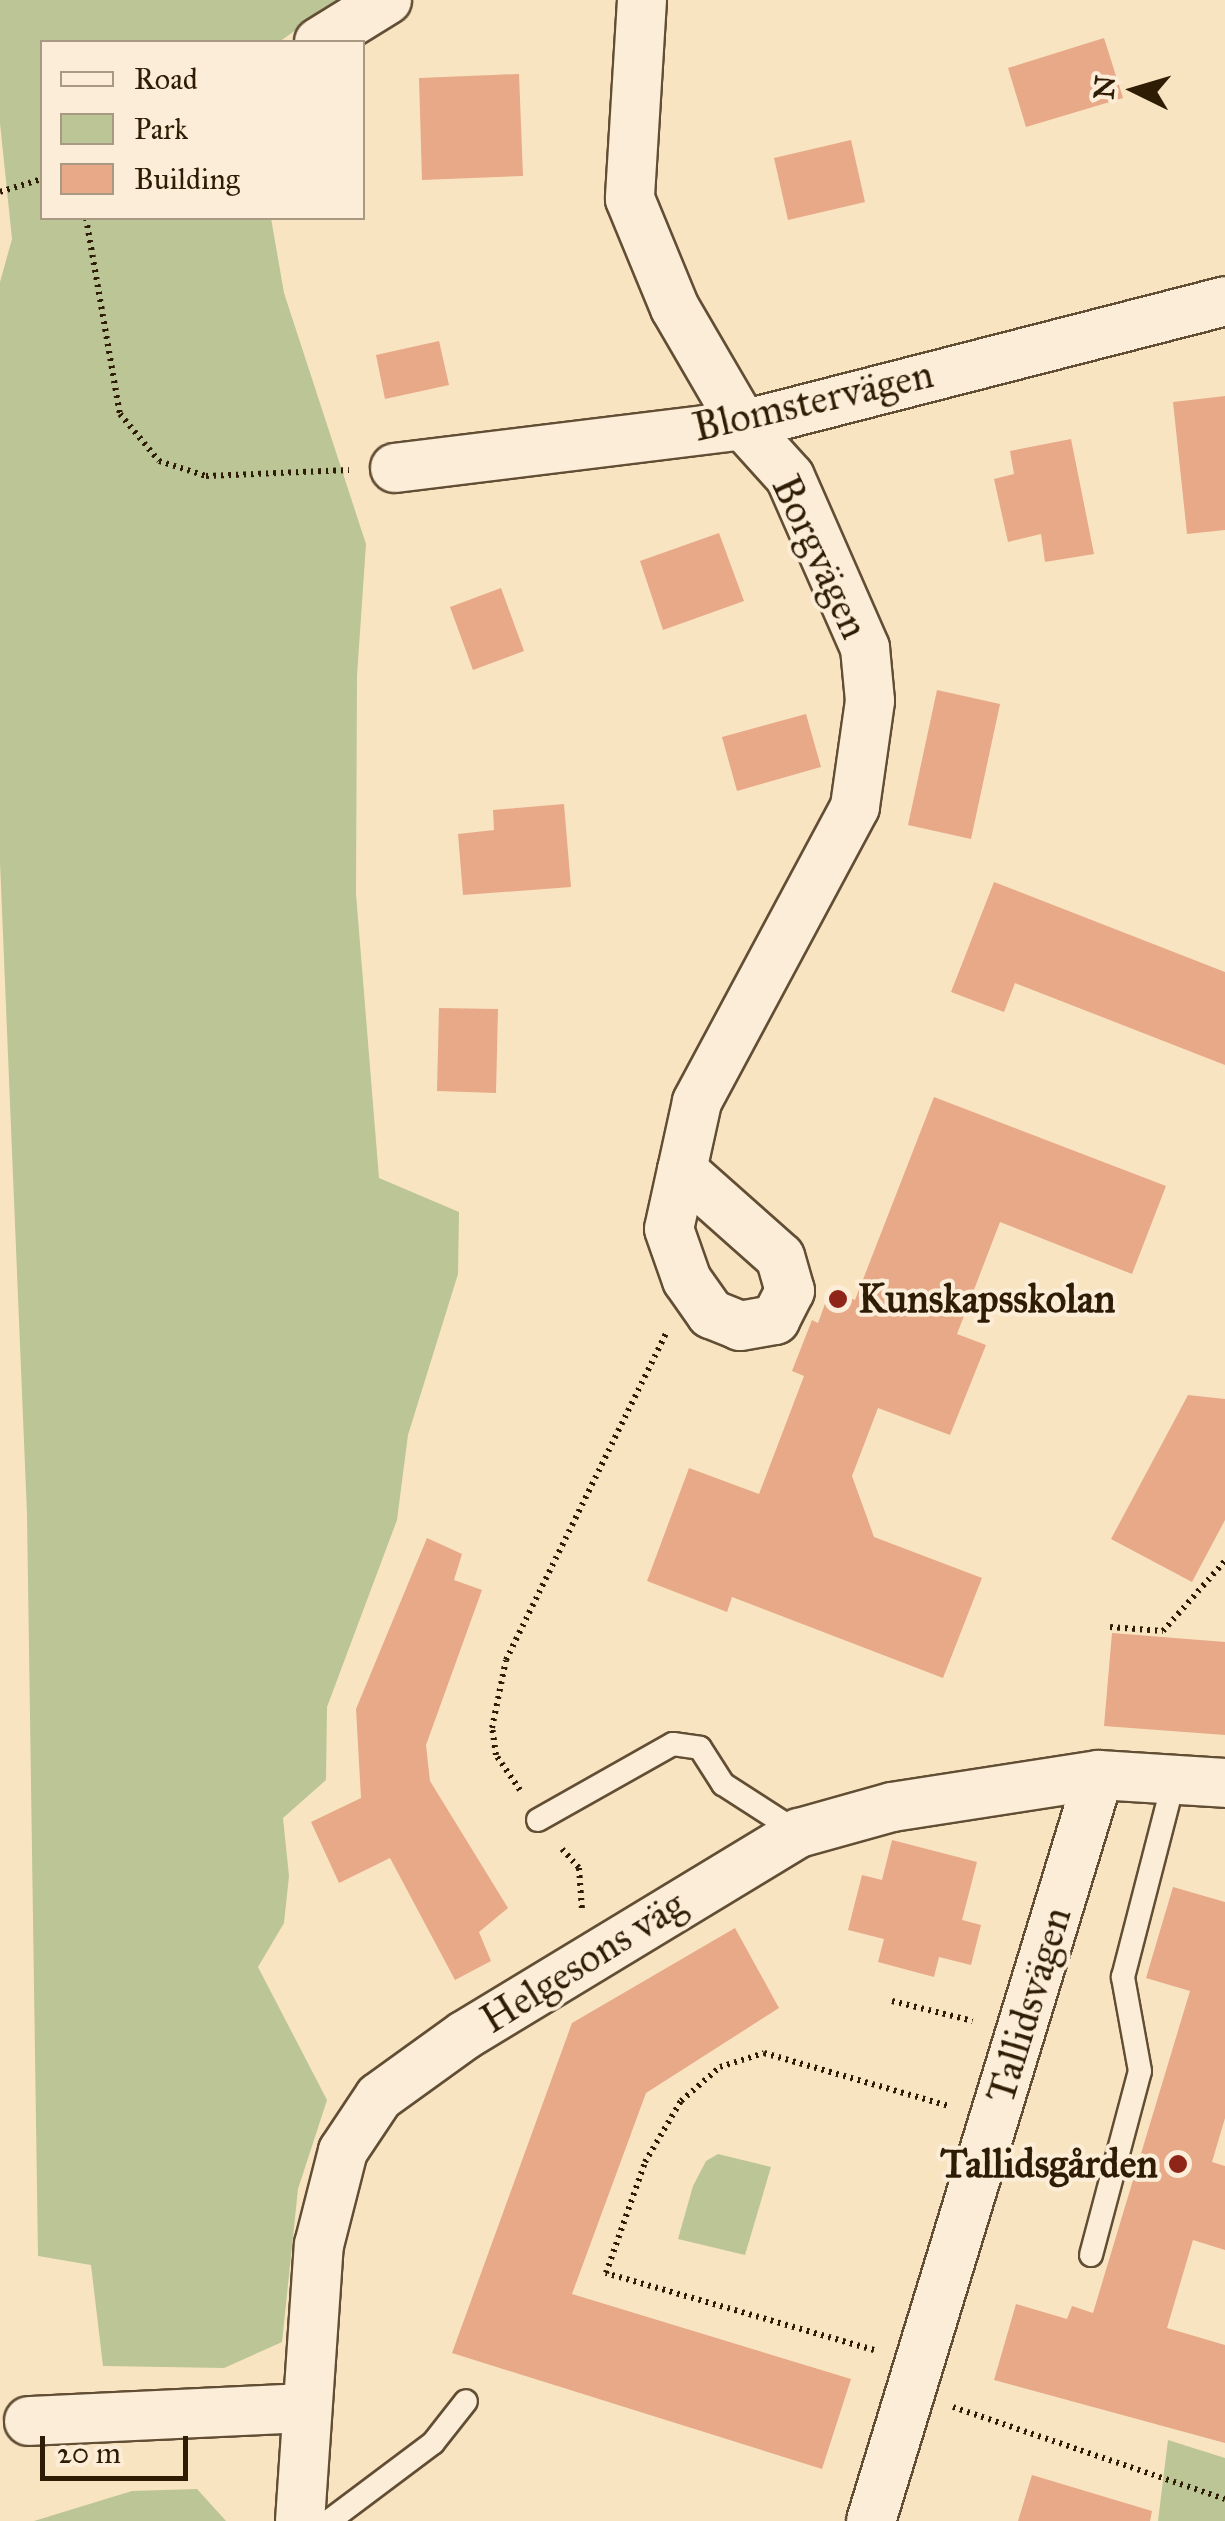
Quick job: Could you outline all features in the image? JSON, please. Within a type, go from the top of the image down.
[{"type":"street","points":[[322,40],[387,0]]},
{"type":"street","name":"Borgvägen","points":[[642,0],[630,200],[675,308],[743,426],[790,478],[865,648],[870,702],[855,807],[697,1102],[682,1170],[669,1229],[695,1292],[711,1314],[740,1326],[775,1320],[790,1291],[780,1258],[682,1170]]},
{"type":"street","name":"Blomstervägen","points":[[395,468],[743,426],[1225,301]]},
{"type":"street","name":"Helgesons väg","points":[[300,2521],[303,2408],[319,2245],[344,2152],[380,2097],[586,1960],[799,1833],[892,1807],[1099,1775],[1225,1783]]},
{"type":"street","name":"Tallidsvägen","points":[[871,2521],[1099,1775]]},
{"type":"street","points":[[29,2421],[303,2408]]},
{"type":"lane","points":[[538,1820],[674,1744],[700,1748],[724,1784],[799,1833]]},
{"type":"lane","points":[[1091,2255],[1140,2070],[1124,1978],[1174,1780]]},
{"type":"lane","points":[[329,2521],[433,2444],[466,2402]]},
{"type":"path","points":[[0,192],[40,180]]},
{"type":"path","points":[[86,220],[120,414],[159,462],[206,476],[395,468]]},
{"type":"path","points":[[586,1960],[579,1868],[538,1820],[496,1755],[492,1728],[506,1660],[650,1360],[695,1292]]},
{"type":"path","points":[[1110,1627],[1163,1632],[1225,1561]]},
{"type":"path","points":[[892,2001],[1020,2033]]},
{"type":"path","points":[[994,2119],[764,2053],[720,2068],[681,2101],[645,2162],[606,2273],[882,2352],[910,2393],[1225,2499]]},
{"type":"green space","points":[[0,0],[338,0],[282,40],[40,40],[40,220],[271,220],[284,293],[366,544],[357,676],[356,894],[379,1178],[459,1212],[458,1274],[408,1435],[397,1520],[327,1707],[326,1780],[283,1818],[289,1876],[284,1923],[258,1967],[327,2100],[298,2189],[282,2342],[224,2368],[103,2366],[91,2265],[38,2256],[27,1514],[0,862],[0,282],[12,239],[0,123]]},
{"type":"green space","points":[[718,2154],[771,2167],[745,2255],[678,2239],[693,2186],[706,2161]]},
{"type":"green space","points":[[1168,2440],[1225,2458],[1225,2521],[1158,2521]]},
{"type":"green space","points":[[197,2489],[226,2521],[34,2521],[132,2491]]},
{"type":"building","points":[[1104,38],[1123,98],[1026,127],[1008,68]]},
{"type":"building","points":[[519,74],[523,176],[422,180],[419,78]]},
{"type":"building","points":[[851,140],[865,202],[788,220],[774,158]]},
{"type":"building","points":[[439,341],[449,385],[385,399],[376,355]]},
{"type":"building","points":[[1225,396],[1225,530],[1187,534],[1173,402]]},
{"type":"building","points":[[1071,439],[1094,554],[1045,562],[1041,534],[1008,542],[994,479],[1014,474],[1010,451]]},
{"type":"building","points":[[719,533],[744,601],[663,630],[640,561]]},
{"type":"building","points":[[501,588],[524,651],[473,670],[450,607]]},
{"type":"building","points":[[937,690],[1000,704],[971,839],[908,825]]},
{"type":"building","points":[[806,714],[821,767],[737,791],[722,737]]},
{"type":"building","points":[[564,804],[571,887],[463,895],[458,834],[494,830],[493,810]]},
{"type":"building","points":[[994,882],[1225,972],[1225,1065],[1015,983],[1004,1012],[951,992]]},
{"type":"building","points":[[439,1008],[498,1009],[496,1093],[437,1091]]},
{"type":"building","points":[[934,1097],[1166,1186],[1132,1274],[1000,1222],[957,1334],[986,1345],[950,1435],[878,1408],[852,1476],[874,1537],[982,1578],[943,1678],[732,1597],[727,1612],[647,1581],[689,1468],[759,1494],[804,1376],[792,1371],[812,1320],[818,1323],[830,1290],[855,1300]]},
{"type":"building","points":[[1188,1395],[1225,1399],[1225,1520],[1192,1582],[1111,1539]]},
{"type":"building","points":[[427,1538],[462,1554],[454,1580],[482,1590],[426,1745],[430,1781],[508,1908],[479,1932],[491,1961],[455,1980],[390,1858],[339,1883],[311,1822],[361,1798],[356,1709]]},
{"type":"building","points":[[1112,1633],[1225,1642],[1225,1735],[1104,1726]]},
{"type":"building","points":[[892,1840],[977,1862],[962,1920],[981,1925],[971,1965],[939,1957],[934,1977],[878,1962],[884,1939],[848,1930],[862,1875],[882,1880]]},
{"type":"building","name":"Tallidsgården","points":[[1173,1887],[1225,1902],[1225,2118],[1212,2162],[1225,2166],[1225,2250],[1193,2240],[1167,2328],[1225,2345],[1225,2443],[994,2380],[1016,2304],[1067,2319],[1072,2306],[1093,2313],[1190,1991],[1146,1978]]},
{"type":"building","points":[[735,1928],[779,2008],[646,2093],[572,2294],[851,2379],[822,2469],[452,2353],[572,2023]]},
{"type":"building","points":[[1032,2475],[1152,2511],[1150,2521],[1018,2521]]},
{"type":"place","name":"Kunskapsskolan","points":[[838,1299]]},
{"type":"place","name":"Tallidsgården","points":[[1178,2164]]}]
